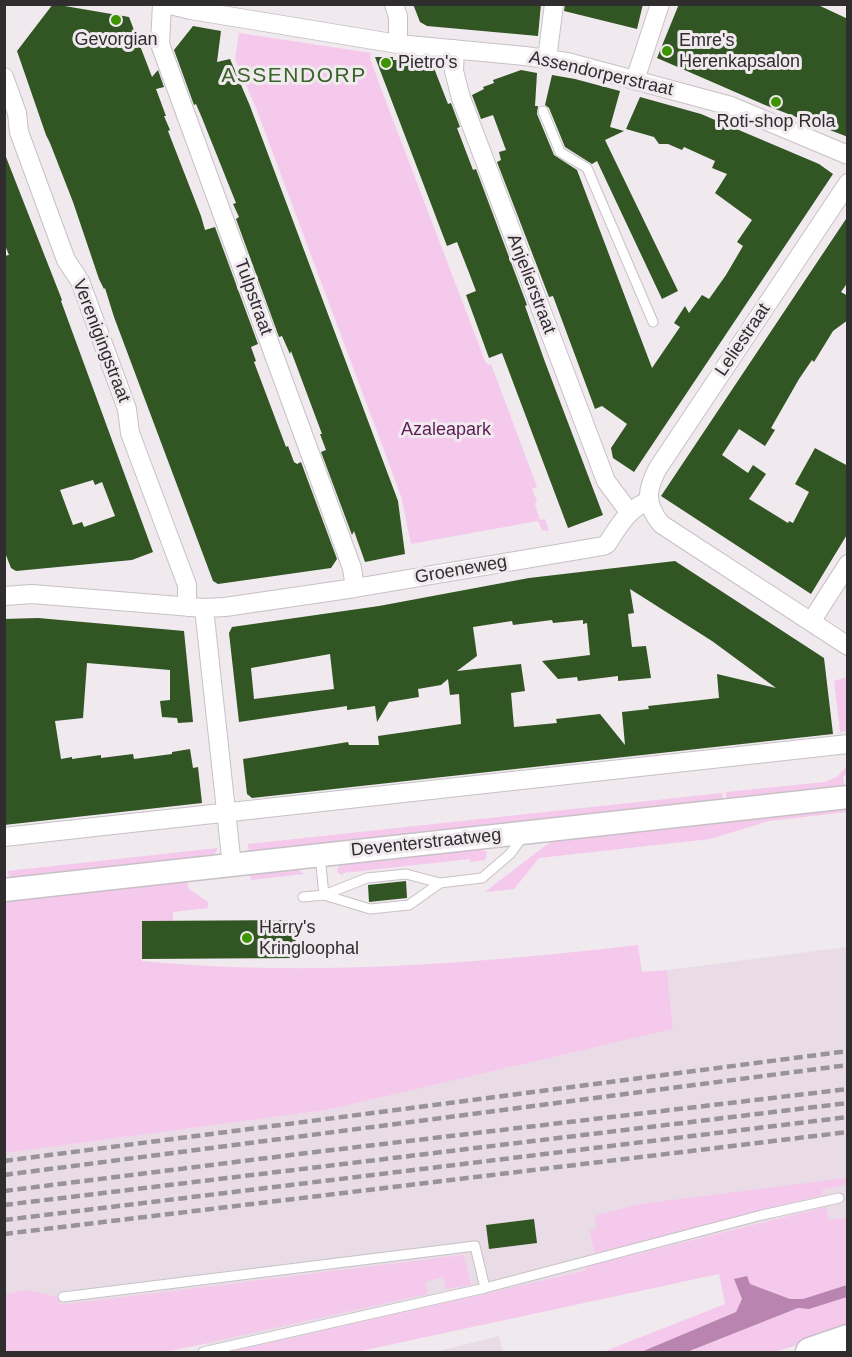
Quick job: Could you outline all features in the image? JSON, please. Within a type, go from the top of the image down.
[{"type":"main road","points":[[810,1353],[848,1339]]},
{"type":"street","name":"Assendorperstraat","points":[[164,4],[398,44],[455,49],[525,62],[547,59],[731,106],[848,155]]},
{"type":"street","name":"Tulpstraat","points":[[164,4],[160,45],[352,568],[355,588]]},
{"type":"street","points":[[394,4],[398,17],[398,44]]},
{"type":"street","points":[[547,59],[554,4]]},
{"type":"street","points":[[635,80],[660,4]]},
{"type":"street","name":"Anjelierstraat","points":[[455,49],[454,71],[465,109],[606,481],[629,512]]},
{"type":"street","name":"Verenigingstraat","points":[[4,77],[17,113],[20,132],[66,260],[80,280],[127,408],[130,433],[196,607],[232,866]]},
{"type":"street","name":"Leliestraat","points":[[649,501],[650,482],[658,468],[848,183]]},
{"type":"street","points":[[649,501],[652,513],[661,524],[848,646]]},
{"type":"street","name":"Groeneweg","points":[[4,596],[32,594],[196,607],[225,607],[355,588],[603,546],[607,544],[629,512],[637,505],[649,501]]},
{"type":"street","points":[[812,622],[848,564]]},
{"type":"street","points":[[4,837],[848,744]]},
{"type":"street","name":"Deventerstraatweg","points":[[4,890],[848,796]]},
{"type":"lane","points":[[543,111],[560,152],[587,168],[653,322]]},
{"type":"lane","points":[[303,897],[324,895],[367,878],[406,874],[440,883],[482,878],[510,855],[526,832]]},
{"type":"lane","points":[[320,855],[324,895]]},
{"type":"lane","points":[[324,895],[370,909],[409,905],[440,883]]},
{"type":"lane","points":[[203,1353],[484,1288],[762,1215],[839,1198]]},
{"type":"lane","points":[[63,1297],[475,1246],[484,1288]]},
{"type":"shaded area","points":[[847,947],[847,1231],[330,1352],[210,1352],[207,1344],[165,1352],[5,1352],[4,1153],[327,1110],[673,1029],[667,970]]},
{"type":"shaded area","points":[[747,1276],[750,1284],[790,1299],[803,1299],[847,1285],[847,1297],[809,1309],[798,1308],[687,1352],[641,1352],[736,1312],[742,1299],[734,1279]]},
{"type":"shaded area","points":[[499,1336],[503,1352],[435,1352]]},
{"type":"green space","name":"Azaleapark","points":[[239,33],[371,53],[370,58],[380,86],[485,361],[488,365],[491,364],[537,487],[532,489],[537,501],[535,505],[540,520],[545,519],[549,531],[542,530],[538,521],[411,544],[401,496],[256,108],[235,59]]},
{"type":"green space","points":[[847,677],[847,731],[840,732],[834,681]]},
{"type":"green space","points":[[847,766],[847,775],[843,776],[844,785],[726,798],[726,792],[825,782],[838,776]]},
{"type":"green space","points":[[722,793],[723,799],[249,852],[248,844]]},
{"type":"green space","points":[[847,807],[847,812],[769,821],[710,839],[539,858],[514,889],[485,892],[546,845],[556,840]]},
{"type":"green space","points":[[218,848],[214,855],[10,878],[7,871]]},
{"type":"green space","points":[[481,849],[487,852],[485,860],[470,862],[470,859],[343,873],[343,876],[337,872],[338,867],[342,864]]},
{"type":"green space","points":[[298,869],[304,874],[251,880],[250,874]]},
{"type":"green space","points":[[187,881],[189,889],[208,902],[208,908],[173,912],[173,921],[142,921],[142,961],[265,968],[390,966],[515,958],[638,945],[642,972],[667,970],[673,1029],[327,1110],[5,1153],[4,902]]},
{"type":"green space","points":[[847,1178],[847,1184],[822,1190],[823,1195],[595,1253],[589,1230],[597,1228],[594,1216],[640,1204]]},
{"type":"green space","points":[[826,1207],[829,1220],[847,1218],[847,1285],[803,1299],[790,1299],[734,1279],[742,1299],[736,1312],[641,1352],[603,1352],[725,1304],[719,1274],[356,1352],[230,1352],[585,1271],[586,1267]]},
{"type":"green space","points":[[464,1255],[471,1285],[446,1289],[443,1277],[425,1282],[428,1294],[165,1352],[5,1352],[5,1294],[27,1290],[58,1297],[60,1305]]},
{"type":"green space","points":[[847,1297],[847,1329],[775,1352],[687,1352],[798,1308],[809,1309]]},
{"type":"building","points":[[53,4],[129,17],[152,77],[158,70],[164,87],[156,89],[170,130],[168,131],[205,230],[215,227],[258,344],[251,347],[256,361],[254,362],[286,447],[288,446],[294,462],[297,464],[301,462],[337,559],[331,568],[218,584],[213,581],[105,288],[99,279],[17,51]]},
{"type":"building","points":[[413,4],[541,4],[538,36],[427,26],[420,22]]},
{"type":"building","points":[[565,4],[643,4],[637,29],[564,11]]},
{"type":"building","points":[[679,4],[816,4],[848,19],[848,137],[765,105],[657,58]]},
{"type":"building","points":[[193,26],[221,31],[217,62],[230,59],[250,106],[398,501],[405,554],[365,562],[354,531],[352,535],[321,452],[326,450],[320,434],[322,434],[291,351],[290,354],[282,336],[279,337],[236,219],[239,217],[233,204],[236,203],[196,104],[194,105],[174,50]]},
{"type":"building","points":[[375,57],[393,57],[393,60],[432,63],[448,104],[451,103],[460,127],[457,128],[473,170],[476,169],[603,515],[568,528],[502,353],[489,358],[466,295],[476,291],[457,242],[447,246]]},
{"type":"building","points":[[521,70],[537,73],[535,106],[538,106],[537,114],[554,155],[577,170],[652,368],[680,327],[674,323],[685,306],[689,313],[702,295],[709,299],[726,275],[743,246],[737,242],[752,220],[715,193],[727,174],[712,168],[715,161],[684,147],[682,150],[668,144],[659,144],[654,137],[626,129],[640,97],[701,114],[819,164],[833,174],[634,472],[613,458],[611,448],[627,424],[602,406],[595,409],[553,296],[549,297],[497,162],[501,160],[499,152],[506,150],[493,115],[481,119],[472,95],[494,83],[493,80]]},
{"type":"building","points":[[552,75],[620,91],[610,127],[624,131],[605,140],[678,291],[662,299],[597,161],[592,164],[565,147],[549,108],[545,105]]},
{"type":"building","points":[[4,152],[62,300],[153,552],[132,560],[16,571],[11,568],[4,550],[4,256],[9,255],[4,243]],"holes":[[[93,480],[95,485],[102,482],[115,516],[84,527],[82,522],[73,525],[60,490]]]},
{"type":"building","points":[[848,216],[848,282],[841,292],[848,296],[848,320],[833,331],[814,362],[812,360],[799,379],[771,428],[775,430],[765,446],[739,429],[722,455],[748,473],[753,465],[766,474],[749,499],[788,523],[789,521],[793,523],[809,492],[795,484],[815,448],[848,466],[848,533],[811,594],[661,496]]},
{"type":"building","points":[[675,561],[824,658],[833,734],[252,798],[247,794],[243,759],[348,742],[349,745],[379,745],[378,736],[461,724],[459,694],[450,695],[448,679],[441,685],[418,689],[419,697],[389,702],[377,722],[375,706],[347,710],[347,706],[239,722],[229,633],[232,627],[379,606],[529,578]],"holes":[[[630,589],[712,641],[776,688],[717,674],[719,698],[648,706],[649,709],[622,712],[625,745],[600,714],[556,719],[557,723],[514,727],[511,693],[525,691],[521,664],[457,671],[477,656],[473,627],[512,621],[513,625],[552,620],[553,623],[583,620],[583,624],[587,623],[590,655],[542,661],[558,679],[577,677],[578,681],[618,676],[618,681],[651,678],[646,646],[632,647],[628,614],[634,613]],[[330,654],[334,689],[254,699],[251,668]]]},
{"type":"building","points":[[38,618],[184,631],[193,722],[178,723],[177,718],[162,717],[160,701],[170,700],[170,670],[87,663],[83,718],[55,721],[61,759],[133,754],[134,759],[190,749],[193,768],[198,767],[202,803],[4,825],[4,619]]},
{"type":"building","points":[[406,881],[407,898],[369,902],[368,885]]},
{"type":"building","points":[[295,920],[296,958],[142,959],[142,921]]},
{"type":"building","points":[[534,1219],[537,1243],[489,1249],[486,1225]]},
{"type":"railway","points":[[4,1161],[848,1051]]},
{"type":"railway","points":[[4,1175],[848,1065]]},
{"type":"railway","points":[[4,1191],[848,1089]]},
{"type":"railway","points":[[4,1205],[848,1103]]},
{"type":"railway","points":[[4,1220],[848,1117]]},
{"type":"railway","points":[[4,1234],[848,1132]]},
{"type":"place","name":"Gevorgian","points":[[116,20]]},
{"type":"place","name":"Emre's Herenkapsalon","points":[[667,51]]},
{"type":"place","name":"Pietro's","points":[[386,63]]},
{"type":"place","name":"Roti-shop Rola","points":[[776,102]]},
{"type":"place","name":"Harry's Kringloophal","points":[[247,938]]},
{"type":"district","name":"ASSENDORP","points":[[294,76]]}]
